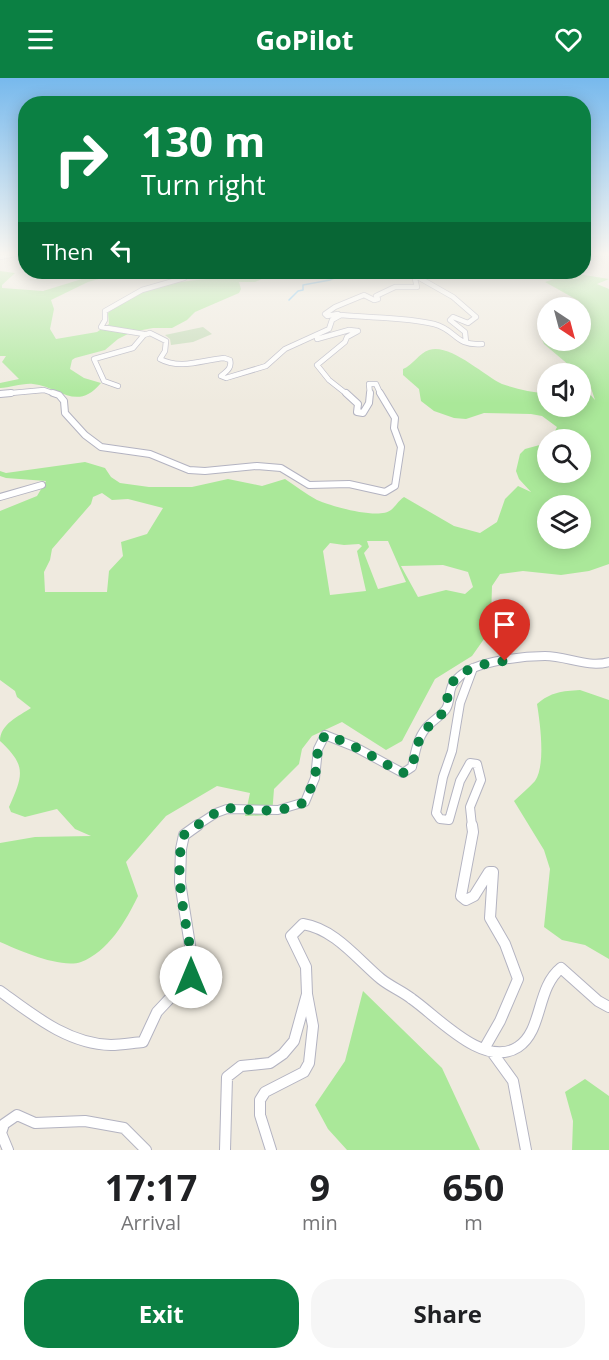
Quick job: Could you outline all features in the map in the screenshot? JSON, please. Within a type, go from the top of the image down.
[{"type":"street","points":[[116,303],[105,311],[105,320],[101,327],[144,334],[156,333],[166,341],[165,351],[160,358],[166,363],[224,358],[230,360],[230,368],[221,376],[222,378],[233,377],[266,366],[285,349],[330,329],[332,320],[342,315]]},
{"type":"street","points":[[345,303],[325,314],[327,316],[342,315],[434,324],[450,331],[460,342],[470,345],[482,344]]},
{"type":"street","points":[[461,303],[476,317],[468,323],[453,317],[450,320],[465,332],[467,337],[465,342]]},
{"type":"street","points":[[0,394],[44,390],[59,395],[64,401],[65,413],[85,435],[101,447],[150,454],[189,470],[205,471],[257,466],[281,468],[309,485],[349,484],[385,492],[395,486],[394,472],[402,449],[394,429],[395,418],[387,408],[376,384],[369,384],[371,399],[368,408],[363,413],[357,412],[358,404],[355,400],[329,380],[317,365],[345,342],[347,337],[358,331],[349,330],[306,341]]},
{"type":"street","points":[[118,386],[104,381],[94,359],[133,348],[144,334]]},
{"type":"street","points":[[0,497],[42,485]]},
{"type":"street","points":[[0,991],[46,1024],[76,1038],[109,1045],[142,1042],[161,1006],[184,987],[191,977],[193,964],[181,883],[180,847],[184,835],[209,819],[214,812],[229,808],[263,811],[291,809],[305,802],[315,778],[318,749],[325,735],[343,739],[368,756],[403,773],[412,766],[418,741],[426,728],[439,718],[448,705],[449,689],[460,676],[473,668],[485,664],[546,656],[597,665],[609,662]]},
{"type":"street","points":[[473,668],[460,703],[452,751],[443,777],[436,813],[440,819],[449,820],[464,769],[470,763],[477,764],[481,780],[470,807],[473,832],[461,896],[465,900],[474,896],[489,872],[493,872],[490,918],[505,944],[518,979],[488,1051]]},
{"type":"street","points":[[271,1150],[260,1115],[260,1100],[265,1092],[304,1072],[309,1063],[314,1026],[307,994],[306,966],[291,936],[303,924],[306,924],[335,939],[390,986],[409,997],[461,1038],[488,1051],[513,1081],[526,1150]]},
{"type":"street","points":[[488,1051],[512,1051],[521,1043],[531,1030],[549,979],[555,971],[561,968],[609,1007]]},
{"type":"street","points":[[225,1150],[227,1077],[241,1066],[270,1062],[283,1054],[294,1041],[307,994]]},
{"type":"street","points":[[8,1150],[1,1133],[4,1124],[17,1115],[35,1123],[85,1121],[124,1128],[146,1150]]},
{"type":"green space","points":[[0,303],[52,303],[54,309],[50,329],[56,339],[97,332],[109,324],[108,313],[120,303],[216,303],[195,312],[187,320],[172,328],[153,328],[132,332],[118,339],[105,350],[72,360],[70,369],[84,378],[101,383],[84,396],[68,396],[33,384],[0,388],[0,383],[19,379],[2,362],[6,356],[0,356]]},
{"type":"green space","points":[[591,303],[609,303],[609,564],[589,571],[561,575],[523,571],[500,574],[492,586],[491,619],[484,639],[472,656],[435,679],[402,741],[386,750],[342,722],[312,736],[302,749],[299,764],[274,789],[272,815],[245,816],[250,793],[217,786],[166,816],[126,862],[138,896],[115,935],[91,957],[81,962],[62,963],[40,958],[0,942],[0,843],[35,837],[91,836],[75,829],[57,809],[25,817],[11,812],[9,807],[17,787],[20,771],[15,757],[0,741],[1,735],[11,721],[31,708],[17,697],[15,691],[0,680],[0,511],[37,496],[46,481],[6,478],[0,476],[0,471],[6,473],[85,462],[105,468],[111,477],[120,483],[149,487],[192,487],[228,479],[262,486],[285,479],[317,500],[332,506],[366,513],[385,513],[404,497],[454,526],[480,533],[497,522],[505,499],[518,486],[531,492],[519,479],[516,471],[520,454],[525,449],[537,446],[537,483],[591,483],[591,429],[556,429],[557,427],[543,417],[591,417],[591,395],[595,400],[591,388],[591,363],[566,363],[552,351],[591,351]],"holes":[[[102,493],[112,500],[128,499],[163,508],[147,534],[121,542],[123,556],[109,571],[107,592],[45,592],[44,572],[52,549],[91,504],[93,497]],[[367,541],[388,541],[406,582],[378,589],[364,553],[369,547]],[[330,543],[362,546],[357,551],[366,591],[330,595],[323,551]],[[443,565],[468,572],[473,587],[465,594],[446,590],[418,597],[401,566]]]},
{"type":"green space","points":[[203,327],[212,334],[193,342],[171,345],[170,339],[165,335]]},
{"type":"green space","points":[[437,349],[456,355],[502,384],[536,392],[537,415],[484,413],[466,419],[454,418],[434,411],[421,401],[419,389],[403,375],[403,369],[425,352]]},
{"type":"green space","points":[[580,690],[609,700],[609,959],[585,945],[562,940],[544,927],[550,869],[544,850],[514,801],[535,781],[538,774],[541,744],[537,704],[557,693]]},
{"type":"green space","points":[[363,991],[442,1068],[480,1150],[347,1150],[328,1129],[315,1105],[345,1061]]},
{"type":"green space","points":[[585,1079],[609,1096],[609,1150],[572,1150],[573,1121],[565,1092]]},
{"type":"route","points":[[191,977],[193,964],[181,883],[180,847],[184,835],[209,819],[214,812],[229,808],[263,811],[291,809],[305,802],[315,778],[318,749],[325,735],[343,739],[368,756],[403,773],[412,766],[418,741],[426,728],[439,718],[448,705],[449,689],[460,676],[473,668],[505,661]]}]
